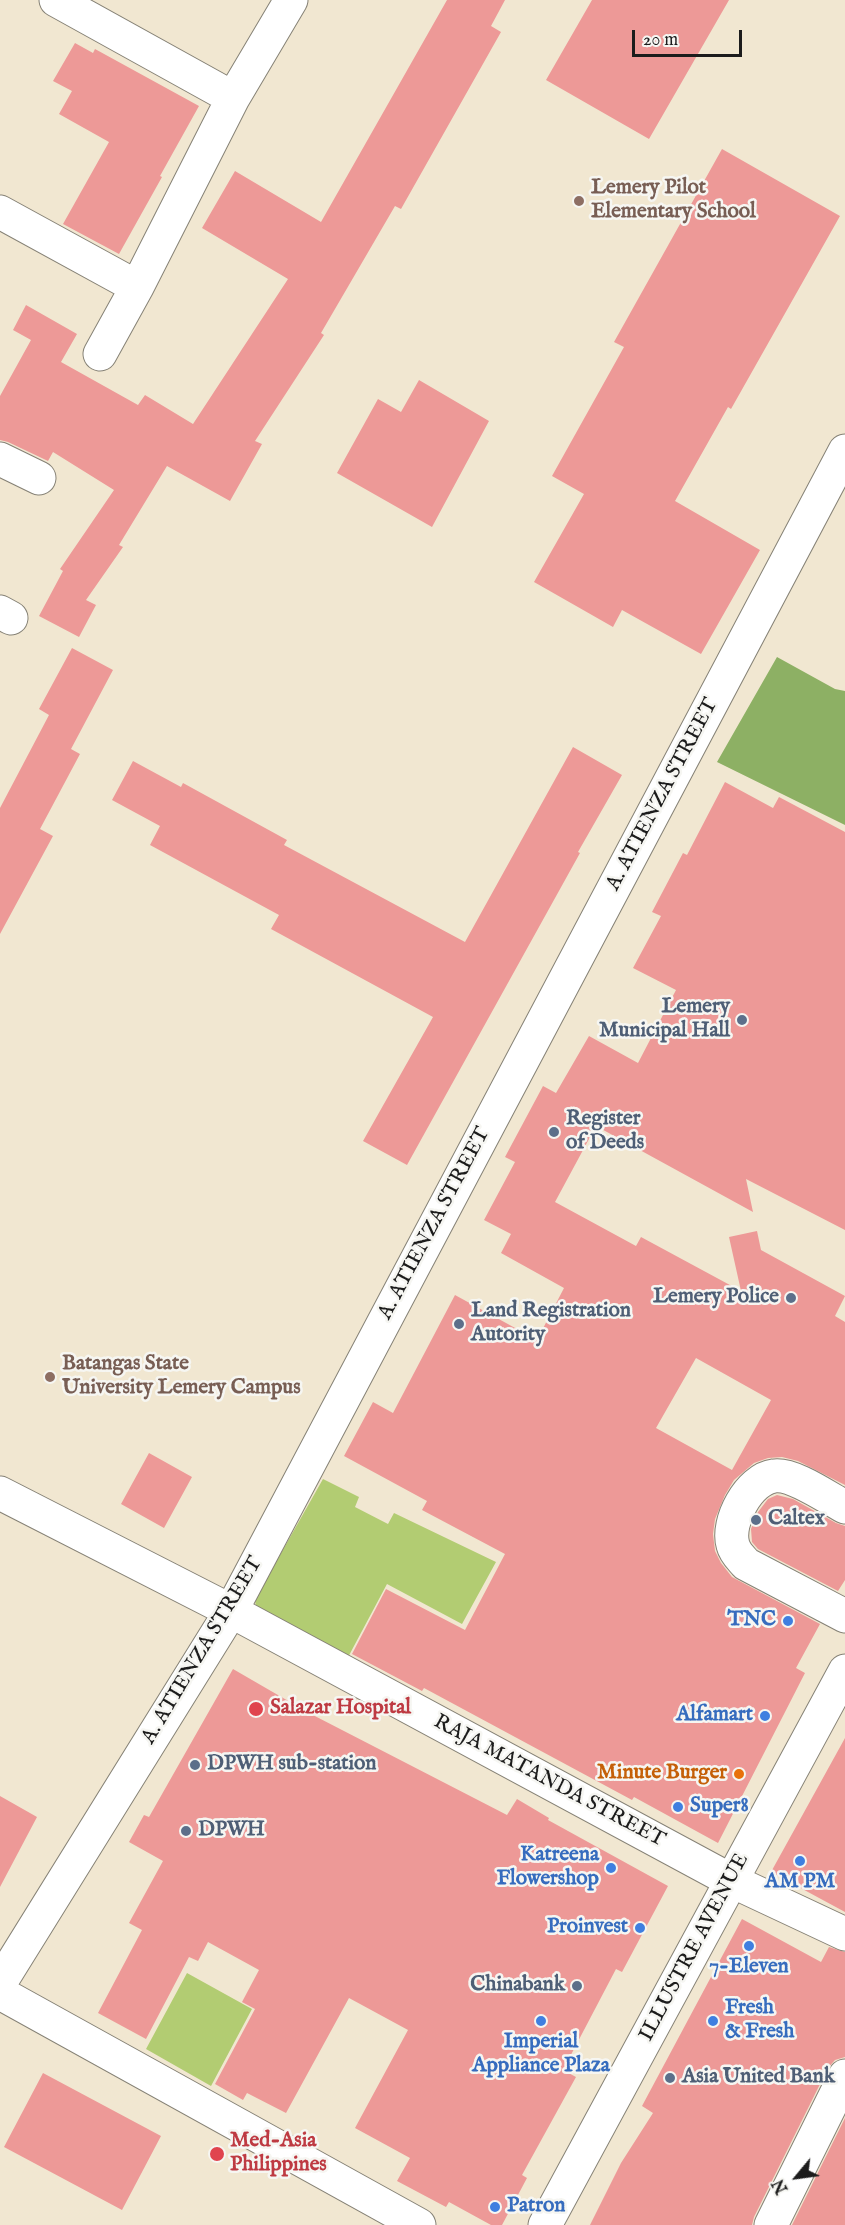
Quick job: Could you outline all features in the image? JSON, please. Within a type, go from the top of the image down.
[{"type":"street","points":[[56,0],[233,98]]},
{"type":"street","points":[[100,354],[137,287],[233,98],[291,0]]},
{"type":"street","points":[[0,213],[137,287]]},
{"type":"street","name":"A. ATIENZA STREET","points":[[0,1983],[231,1611],[845,451]]},
{"type":"street","points":[[0,459],[39,478]]},
{"type":"street","points":[[845,1507],[795,1480],[776,1475],[762,1479],[750,1490],[735,1516],[732,1544],[746,1564],[845,1616]]},
{"type":"street","name":"RAJA MATANDA STREET","points":[[0,1494],[231,1611],[732,1881],[845,1934]]},
{"type":"street","name":"ILLUSTRE AVENUE","points":[[545,2225],[845,1671]]},
{"type":"street","points":[[0,1993],[419,2225]]},
{"type":"street","points":[[771,2225],[845,2076]]},
{"type":"green space","points":[[777,657],[835,689],[845,691],[845,825],[717,762]]},
{"type":"green space","points":[[323,1479],[359,1497],[355,1507],[388,1524],[394,1513],[496,1562],[462,1624],[387,1584],[346,1661],[256,1608],[255,1599]]},
{"type":"green space","points":[[187,1973],[252,2009],[211,2086],[146,2049]]},
{"type":"building","points":[[447,0],[505,0],[491,26],[501,32],[401,209],[395,206],[321,333],[324,335],[255,441],[262,444],[230,501],[167,466],[119,545],[123,547],[86,600],[96,605],[79,637],[39,616],[63,571],[60,569],[114,490],[53,452],[48,461],[0,440],[0,396],[31,340],[13,330],[26,305],[77,334],[61,362],[138,405],[145,395],[193,424],[288,279],[202,228],[235,171],[321,222]]},
{"type":"building","points":[[592,0],[729,0],[649,139],[546,80]]},
{"type":"building","points":[[75,43],[93,53],[95,49],[199,106],[119,254],[63,224],[109,142],[59,114],[72,91],[53,81]]},
{"type":"building","points":[[722,149],[840,216],[731,409],[728,407],[675,501],[760,550],[701,654],[622,610],[613,627],[534,582],[584,494],[552,476],[624,347],[614,342]]},
{"type":"building","points":[[419,380],[489,421],[432,527],[337,473],[378,399],[401,412]]},
{"type":"building","points":[[72,648],[113,670],[71,749],[80,754],[40,829],[53,836],[0,934],[0,808],[49,715],[39,709]]},
{"type":"building","points":[[573,747],[622,775],[407,1165],[363,1141],[433,1017],[271,929],[279,915],[150,845],[160,826],[112,800],[133,761],[181,787],[183,783],[287,840],[284,845],[465,942]]},
{"type":"building","points":[[725,782],[773,808],[779,797],[845,832],[845,1230],[746,1179],[753,1212],[596,1126],[555,1202],[636,1246],[641,1237],[741,1291],[729,1237],[757,1231],[761,1250],[845,1296],[835,1316],[845,1322],[845,1485],[798,1461],[782,1457],[768,1458],[754,1463],[734,1480],[715,1519],[713,1534],[715,1551],[732,1577],[820,1624],[796,1668],[805,1673],[718,1843],[634,1797],[632,1800],[424,1688],[422,1691],[352,1654],[386,1589],[465,1630],[505,1554],[422,1510],[427,1501],[344,1456],[373,1402],[393,1413],[455,1295],[537,1340],[564,1288],[501,1253],[511,1234],[484,1220],[515,1162],[505,1157],[543,1086],[556,1093],[589,1036],[638,1063],[676,990],[633,968],[661,916],[652,912],[683,853],[687,855]],"holes":[[[696,1358],[771,1400],[732,1470],[656,1428]]]},
{"type":"building","points":[[149,1453],[192,1477],[164,1528],[121,1504]]},
{"type":"building","points":[[777,1495],[793,1499],[845,1526],[845,1580],[838,1591],[758,1549],[752,1542],[751,1529],[758,1512],[768,1499]]},
{"type":"building","points":[[233,1669],[309,1713],[507,1815],[517,1799],[549,1818],[548,1820],[668,1886],[622,1972],[616,1969],[563,2070],[576,2077],[522,2175],[527,2178],[502,2225],[491,2225],[449,2202],[446,2207],[397,2181],[410,2158],[355,2128],[408,2030],[349,1998],[286,2113],[247,2093],[243,2100],[215,2084],[255,2009],[242,2002],[259,1970],[208,1942],[198,1961],[189,1957],[146,2039],[98,2013],[142,1930],[129,1923],[163,1861],[129,1842],[144,1815],[149,1817]]},
{"type":"building","points":[[845,1738],[845,1912],[771,1872]]},
{"type":"building","points":[[0,1796],[37,1817],[0,1887]]},
{"type":"building","points":[[742,1919],[821,1962],[829,1947],[845,1952],[845,2057],[835,2060],[828,2068],[752,2225],[590,2225],[621,2163],[653,2113],[642,2106]]},
{"type":"building","points":[[43,2073],[161,2136],[122,2210],[4,2147]]},
{"type":"building","points":[[845,2118],[845,2225],[792,2225]]},
{"type":"place","name":"Lemery Pilot Elementary School","points":[[579,201]]},
{"type":"place","name":"Lemery Municipal Hall","points":[[742,1020]]},
{"type":"place","name":"Register of Deeds","points":[[554,1132]]},
{"type":"place","name":"Lemery Police","points":[[791,1298]]},
{"type":"place","name":"Land Registration Autority","points":[[459,1324]]},
{"type":"place","name":"Batangas State University Lemery Campus","points":[[50,1377]]},
{"type":"place","name":"Caltex","points":[[756,1520]]},
{"type":"place","name":"TNC","points":[[788,1621]]},
{"type":"place","name":"Salazar Hospital","points":[[256,1709]]},
{"type":"place","name":"Alfamart","points":[[765,1716]]},
{"type":"place","name":"DPWH sub-station","points":[[195,1765]]},
{"type":"place","name":"Minute Burger","points":[[739,1774]]},
{"type":"place","name":"Super8","points":[[678,1807]]},
{"type":"place","name":"DPWH","points":[[186,1831]]},
{"type":"place","name":"AM PM","points":[[800,1861]]},
{"type":"place","name":"Katreena Flowershop","points":[[611,1868]]},
{"type":"place","name":"Proinvest","points":[[640,1928]]},
{"type":"place","name":"7-Eleven","points":[[749,1946]]},
{"type":"place","name":"Chinabank","points":[[577,1986]]},
{"type":"place","name":"Imperial Appliance Plaza","points":[[541,2021]]},
{"type":"place","name":"Fresh & Fresh","points":[[713,2021]]},
{"type":"place","name":"Asia United Bank","points":[[670,2078]]},
{"type":"place","name":"Med-Asia Philippines","points":[[217,2154]]},
{"type":"place","name":"Patron","points":[[495,2207]]}]
